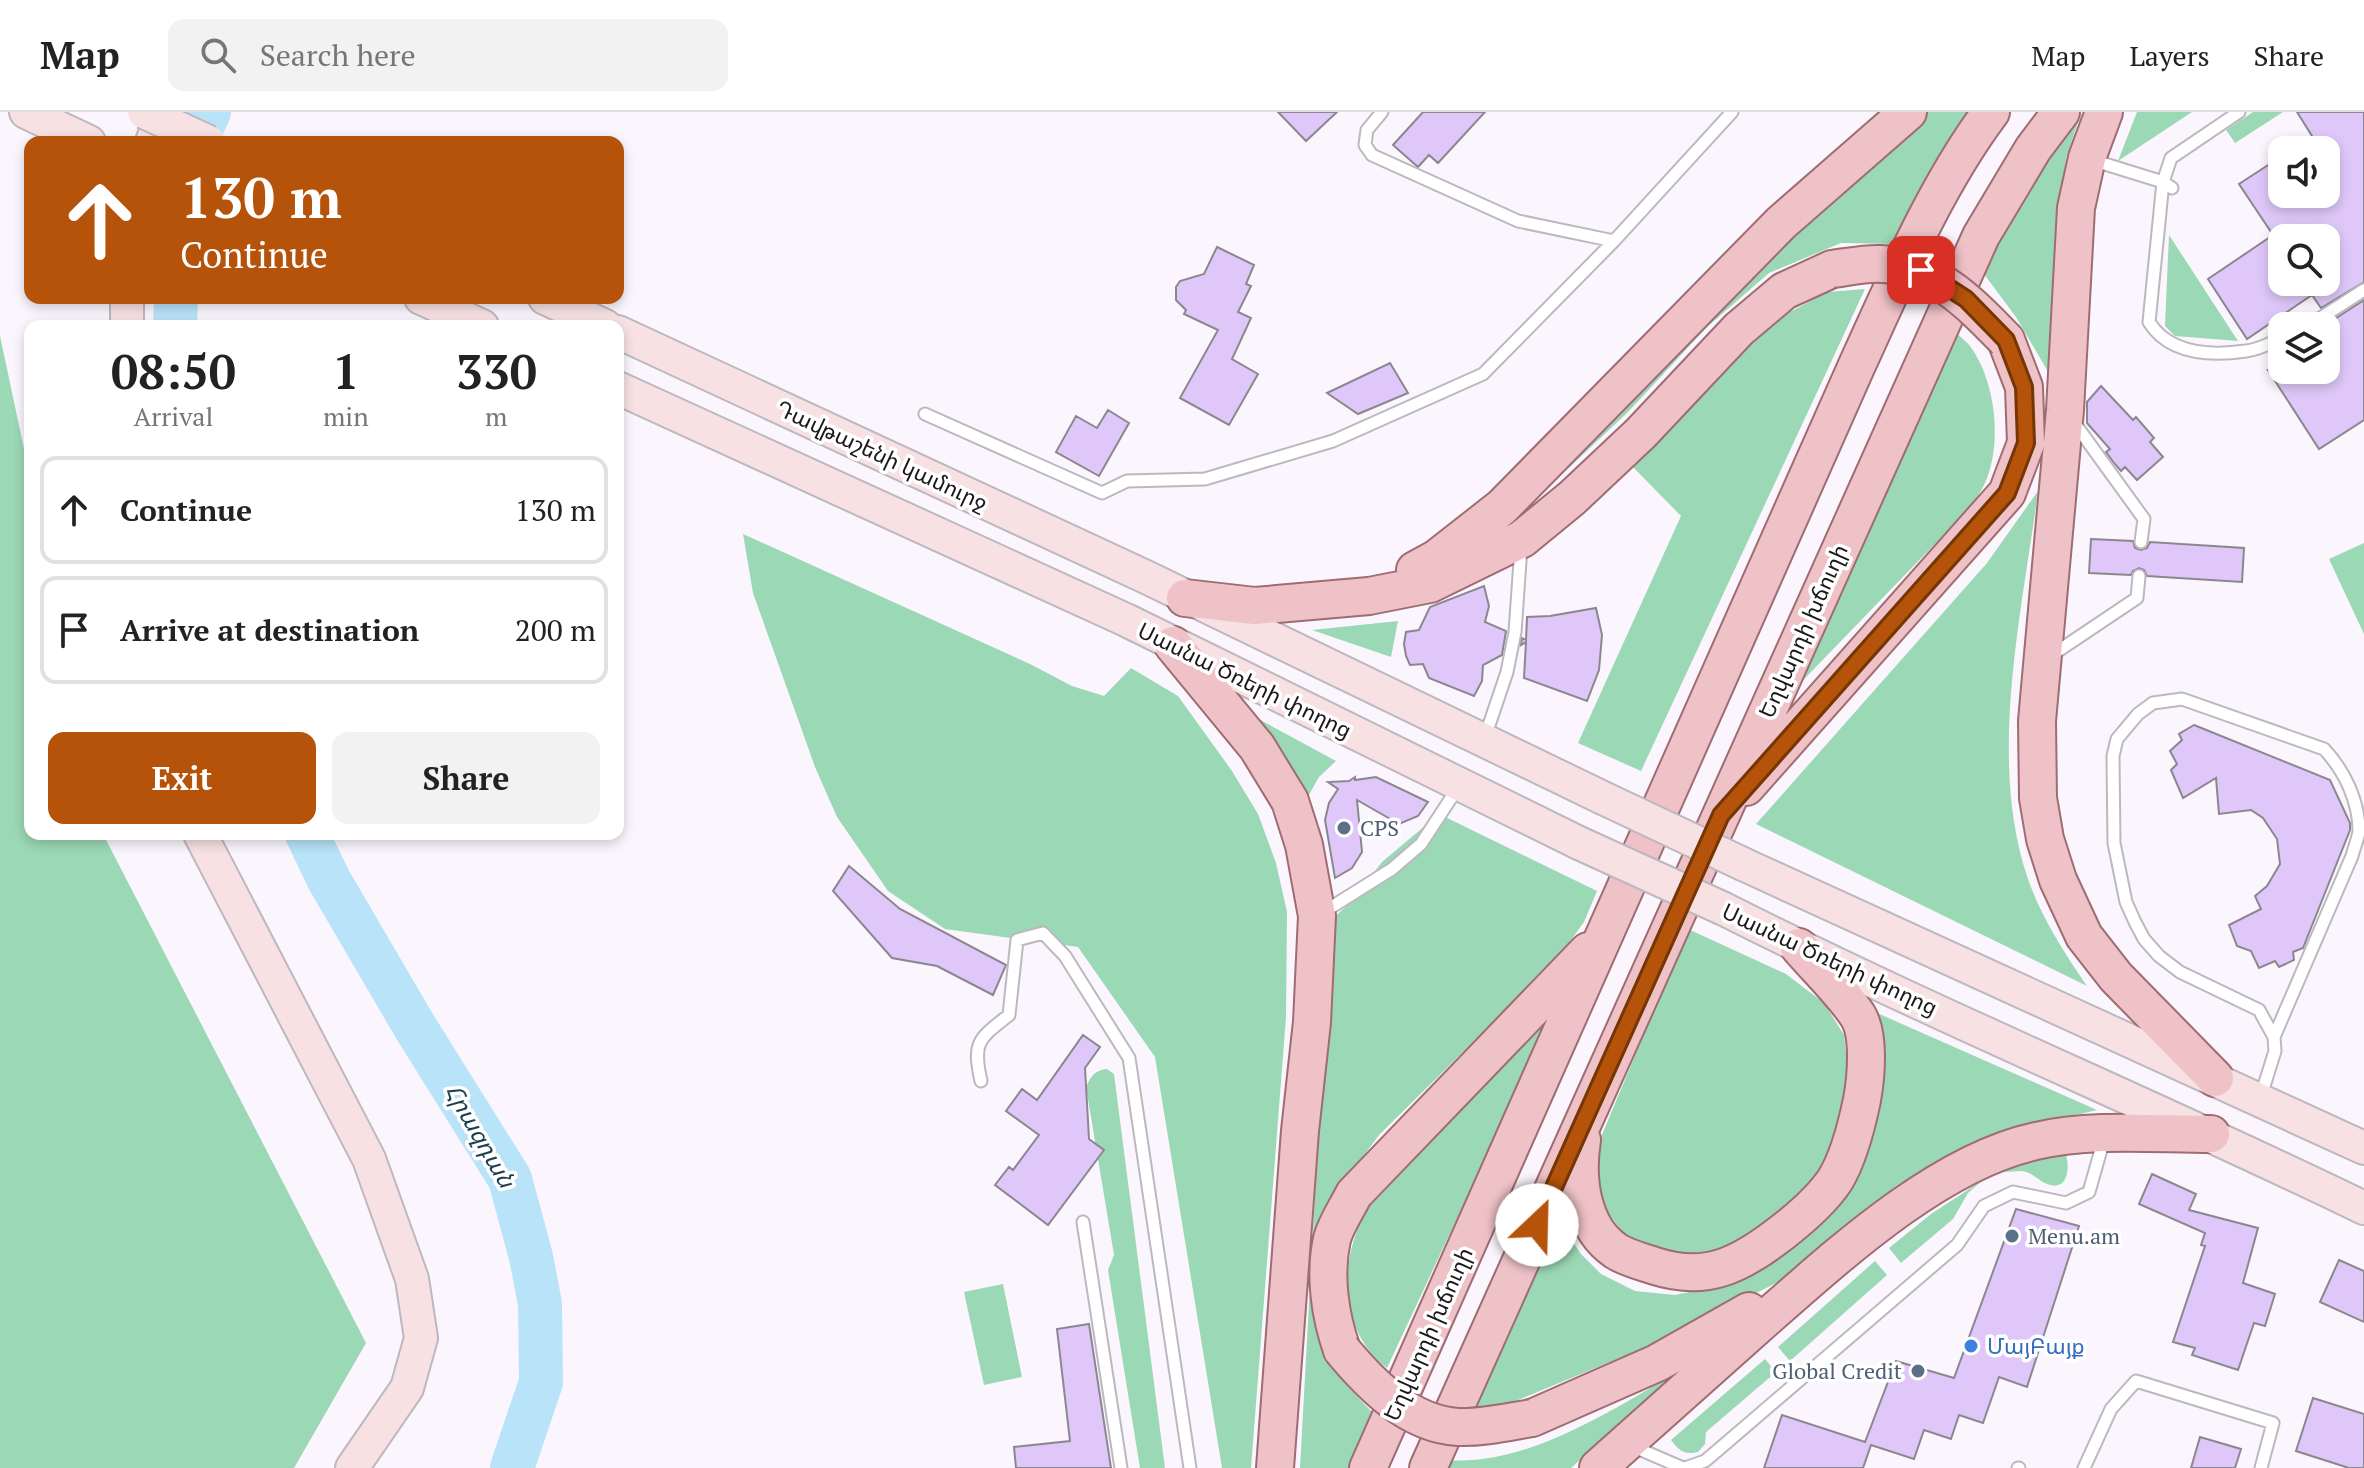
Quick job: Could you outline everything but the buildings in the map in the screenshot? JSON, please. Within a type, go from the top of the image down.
[{"type":"main road","points":[[26,112],[76,136]]},
{"type":"main road","points":[[144,112],[196,136]]},
{"type":"main road","points":[[154,136],[163,112]]},
{"type":"main road","points":[[1369,596],[1437,558],[1502,507],[1781,223],[1908,112]]},
{"type":"main road","name":"Եղվարդի խճուղի","points":[[1368,1468],[1866,346],[1919,235],[1974,135],[1991,112]]},
{"type":"main road","name":"Եղվարդի խճուղի","points":[[1428,1468],[1981,236],[2033,149],[2061,112]]},
{"type":"main road","points":[[2104,112],[2087,158],[2076,208],[2065,410],[2037,721],[2038,798],[2045,839],[2058,880],[2084,936],[2116,977],[2215,1078]]},
{"type":"main road","points":[[1185,598],[1255,606],[1369,596],[1430,584],[1522,539],[1572,498],[1641,433],[1739,329],[1784,291],[1832,269],[1882,264],[1921,270],[1966,299],[2006,340],[2024,387],[2026,443],[2007,493],[1721,815]]},
{"type":"main road","points":[[434,304],[469,320]]},
{"type":"main road","points":[[558,304],[592,320]]},
{"type":"main road","name":"Դավթաշենի կամուրջ","points":[[624,335],[1146,577],[1185,598]]},
{"type":"main road","name":"Սասնա Ծռերի փողոց","points":[[624,391],[1126,620],[1579,843],[1799,947],[2211,1134],[2364,1208]]},
{"type":"main road","points":[[1185,598],[1745,865],[2364,1148]]},
{"type":"main road","points":[[1173,645],[1257,747],[1290,801],[1304,845],[1317,916],[1312,1022],[1300,1131],[1275,1468]]},
{"type":"main road","points":[[203,840],[369,1159],[412,1279],[421,1338],[407,1388],[352,1468]]},
{"type":"main road","points":[[1606,933],[1354,1194],[1332,1238],[1329,1293],[1334,1328],[1342,1350],[1378,1391],[1405,1409],[1428,1419],[1456,1427],[1532,1418],[1657,1363],[1713,1334],[1833,1260]]},
{"type":"main road","points":[[1586,1116],[1578,1163],[1580,1184],[1592,1221],[1615,1250],[1669,1270],[1694,1273],[1741,1261],[1791,1226],[1835,1180],[1857,1124],[1867,1067],[1859,1018],[1799,947]]},
{"type":"main road","points":[[1598,1468],[1833,1260],[1888,1217],[1941,1182],[1997,1153],[2035,1141],[2078,1134],[2211,1134]]},
{"type":"lane","points":[[1382,112],[1367,130],[1365,145],[1372,155],[1518,221],[1614,241]]},
{"type":"lane","points":[[925,414],[1102,493],[1127,481],[1205,479],[1333,441],[1483,374],[1614,241],[1732,112]]},
{"type":"lane","points":[[2239,112],[2171,158],[2149,322],[2157,335],[2172,345],[2195,351],[2248,351],[2268,343]]},
{"type":"lane","points":[[2087,158],[2168,185]]},
{"type":"lane","points":[[2330,312],[2364,290]]},
{"type":"lane","points":[[2065,410],[2144,519],[2141,542]]},
{"type":"lane","points":[[1483,741],[1507,672],[1515,632],[1522,539]]},
{"type":"lane","points":[[2041,662],[2137,598],[2139,576]]},
{"type":"lane","points":[[2260,1099],[2275,1051],[2274,1037],[2259,1010],[2180,972],[2159,956],[2144,939],[2126,902],[2114,843],[2113,756],[2117,739],[2128,723],[2153,703],[2182,699],[2324,749],[2337,762],[2350,792],[2359,833],[2352,856],[2274,1037]]},
{"type":"lane","points":[[1317,916],[1392,869],[1421,844],[1459,785]]},
{"type":"lane","points":[[981,1081],[976,1058],[982,1036],[1009,1015],[1017,940],[1043,933],[1065,956],[1129,1058],[1190,1468]]},
{"type":"lane","points":[[1625,1443],[1684,1468],[1705,1461],[1957,1245],[1984,1206],[2013,1192],[2066,1203],[2089,1192],[2105,1134]]},
{"type":"lane","points":[[1083,1222],[1121,1468]]},
{"type":"lane","points":[[2084,1468],[2111,1409],[2136,1381],[2273,1423],[2261,1468]]},
{"type":"green space","points":[[1926,112],[1967,112],[1919,192],[1896,244],[1841,243],[1769,273],[1707,327],[1628,412],[1507,521],[1655,368]]},
{"type":"green space","points":[[2072,112],[2081,113],[2066,158],[2055,257],[2050,375],[2016,317],[1978,266]]},
{"type":"green space","points":[[2137,112],[2192,112],[2118,161]]},
{"type":"green space","points":[[2253,112],[2283,112],[2235,143],[2226,130]]},
{"type":"green space","points":[[2169,235],[2238,341],[2175,336],[2165,326]]},
{"type":"green space","points":[[1865,289],[1641,771],[1578,743],[1681,516],[1630,464],[1731,359],[1775,320],[1827,292]]},
{"type":"green space","points":[[1952,329],[1970,346],[1979,360],[1994,410],[1992,463],[1985,484],[1959,519],[1782,702]]},
{"type":"green space","points":[[0,336],[24,449],[24,840],[106,840],[366,1343],[294,1468],[0,1468]]},
{"type":"green space","points":[[2038,491],[2012,686],[2010,785],[2016,833],[2028,879],[2054,935],[2087,986],[1756,824],[1987,563]]},
{"type":"green space","points":[[743,534],[1072,686],[1104,696],[1131,668],[1178,696],[1232,771],[1258,814],[1276,863],[1287,912],[1286,1017],[1251,1468],[1222,1468],[1155,1057],[1078,947],[945,929],[888,891],[837,817],[815,767],[753,593]]},
{"type":"green space","points":[[2364,543],[2364,634],[2329,559]]},
{"type":"green space","points":[[1398,621],[1391,657],[1312,630]]},
{"type":"green space","points":[[1255,717],[1336,761],[1319,777],[1305,802]]},
{"type":"green space","points":[[1439,814],[1597,891],[1584,922],[1558,958],[1379,1135],[1329,1203],[1337,1371],[1374,1414],[1351,1468],[1300,1468],[1330,921],[1352,901],[1382,862]]},
{"type":"green space","points":[[1688,929],[1786,974],[1824,1003],[1844,1035],[1849,1080],[1838,1128],[1819,1173],[1798,1202],[1723,1253],[1689,1258],[1644,1245],[1624,1234],[1607,1211],[1594,1177],[1596,1149]]},
{"type":"green space","points":[[1868,1009],[2097,1110],[2024,1127],[1825,1249],[1780,1281],[1668,1338],[1511,1403],[1463,1411],[1557,1210],[1565,1230],[1581,1254],[1601,1274],[1635,1291],[1675,1295],[1708,1288],[1837,1195]]},
{"type":"green space","points":[[1550,1019],[1387,1368],[1371,1353],[1359,1334],[1352,1314],[1348,1271],[1358,1228],[1387,1183]]},
{"type":"green space","points":[[1107,1069],[1114,1074],[1165,1468],[1140,1468],[1108,1270],[1114,1255],[1086,1087],[1094,1074]]},
{"type":"green space","points":[[2065,1151],[2068,1165],[2066,1178],[2059,1185],[2045,1183],[2022,1171],[2002,1172],[2014,1165]]},
{"type":"green space","points":[[1983,1180],[1968,1193],[1953,1219],[1901,1263],[1889,1248],[1931,1214]]},
{"type":"green space","points":[[1875,1261],[1887,1275],[1790,1361],[1778,1347]]},
{"type":"green space","points":[[1003,1284],[1022,1377],[984,1385],[964,1292]]},
{"type":"green space","points":[[1765,1359],[1776,1372],[1706,1432],[1705,1444],[1698,1452],[1689,1453],[1677,1447],[1671,1440]]},
{"type":"green space","points":[[1680,1371],[1571,1468],[1442,1468],[1445,1460],[1476,1460],[1507,1455],[1567,1433]]},
{"type":"waterway","name":"Հրազդան","points":[[198,136],[209,112]]},
{"type":"waterway","name":"Հրազդան","points":[[175,320],[176,304]]},
{"type":"waterway","name":"Հրազդան","points":[[310,840],[329,880],[415,1027],[510,1179],[540,1304],[541,1382],[512,1468]]},
{"type":"place","name":"CPS","points":[[1344,828]]},
{"type":"place","name":"Menu.am","points":[[2012,1236]]},
{"type":"place","name":"ՄայԲայք","points":[[1971,1346]]},
{"type":"place","name":"Global Credit","points":[[1918,1371]]},
{"type":"route","points":[[1537,1225],[1721,815],[2007,493],[2026,443],[2024,387],[2006,340],[1966,299],[1921,270]]}]
